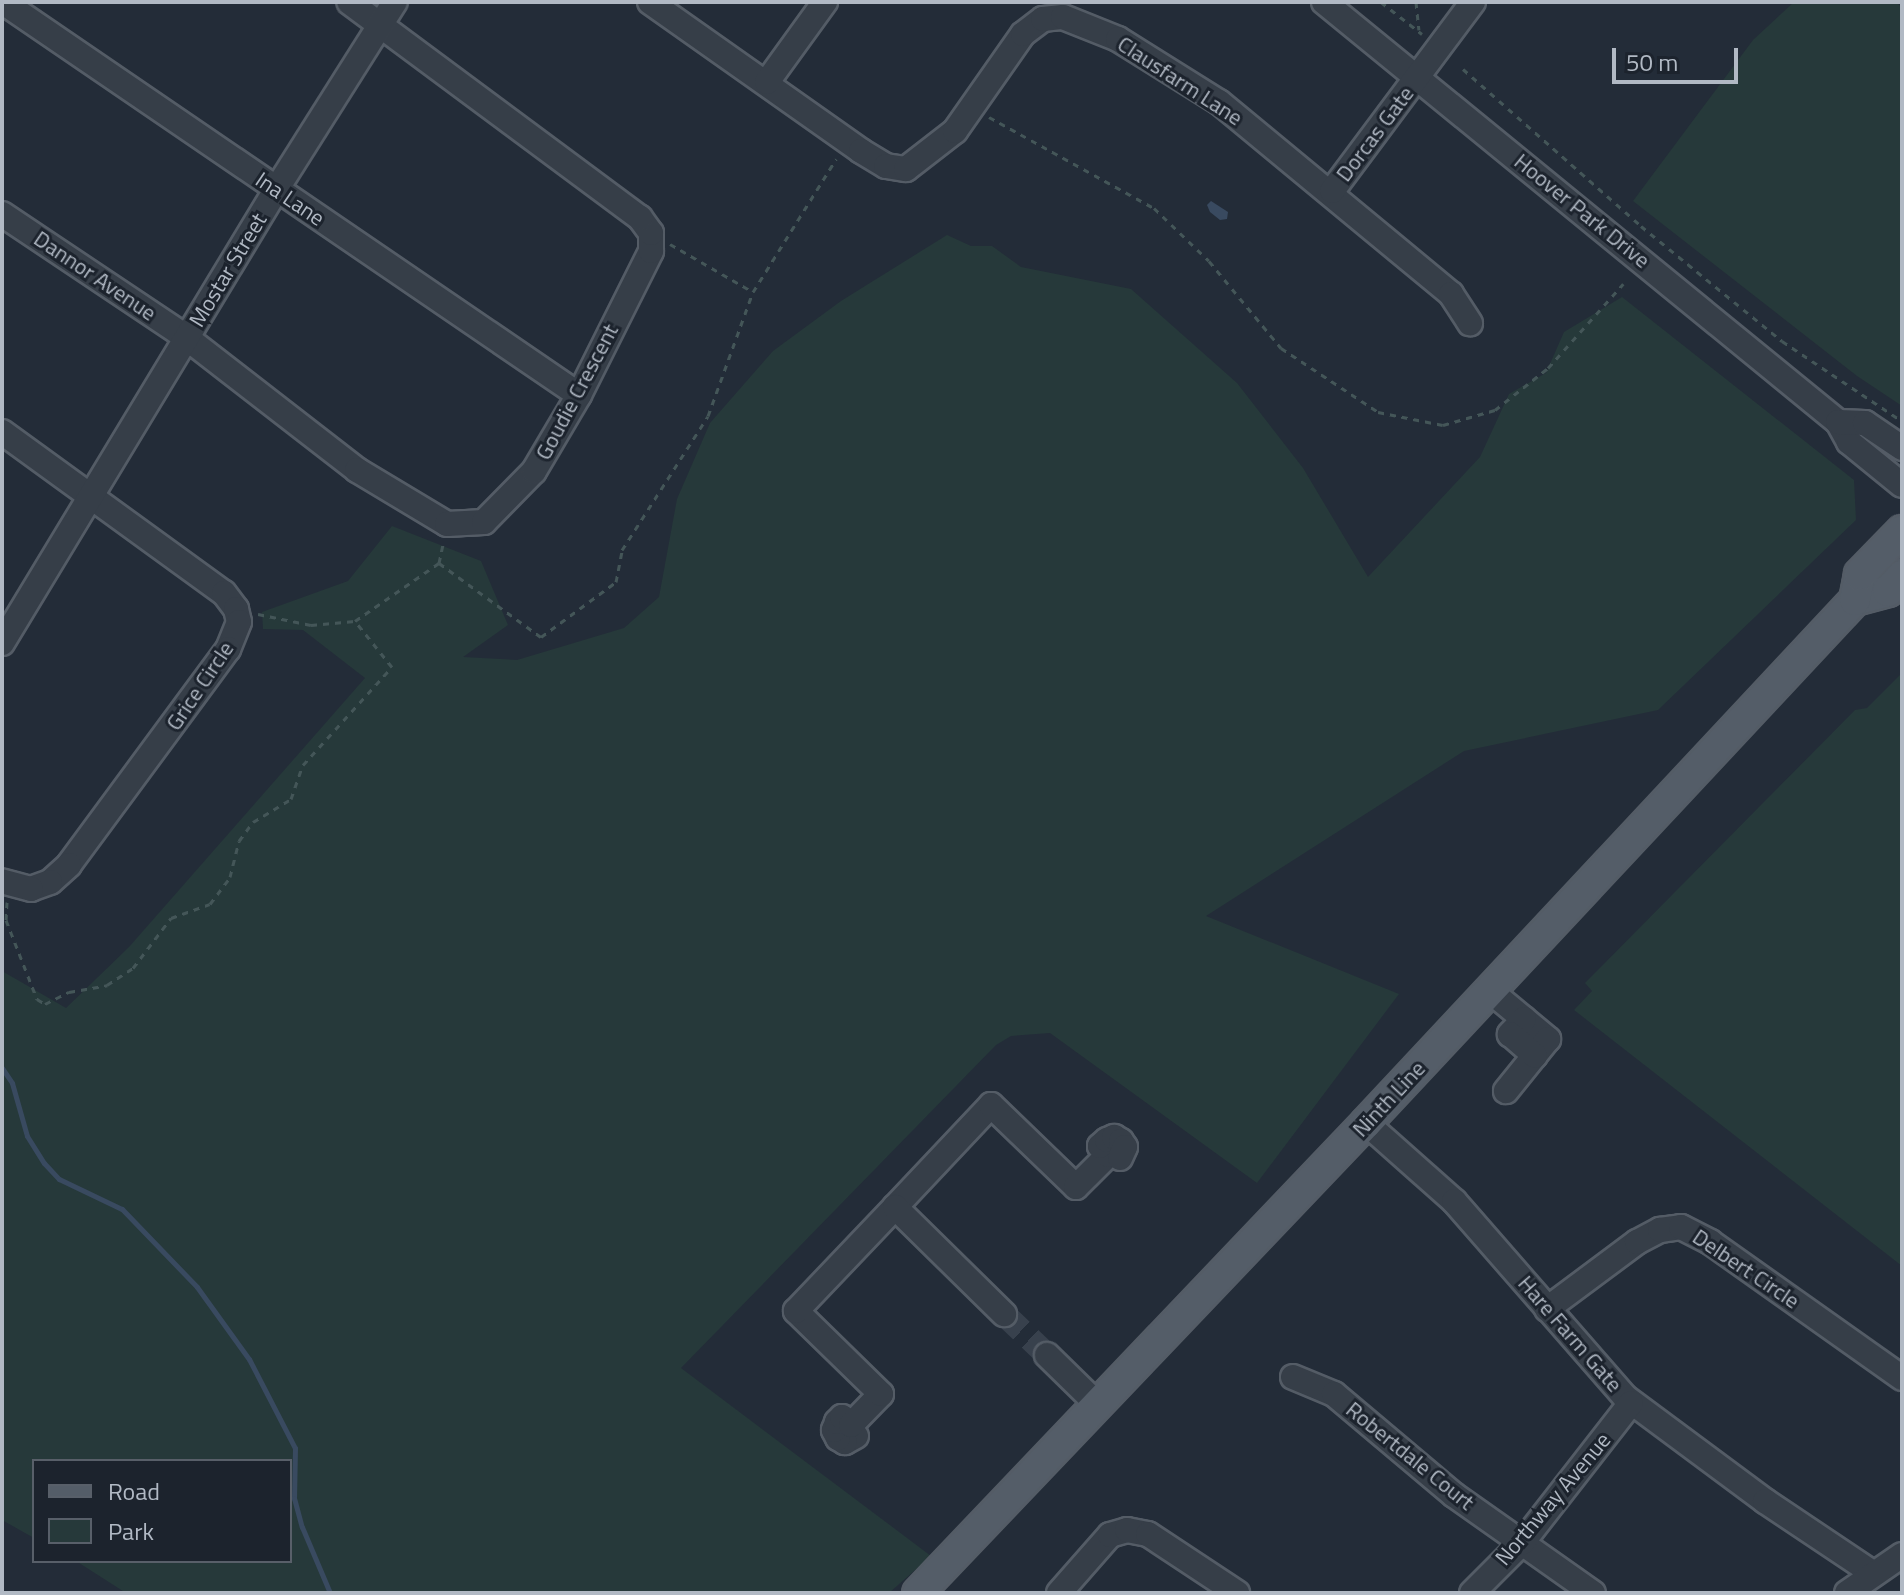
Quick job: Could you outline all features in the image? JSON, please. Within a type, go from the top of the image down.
[{"type":"main road","name":"Ninth Line","points":[[1855,600],[1860,574],[1902,531]]},
{"type":"main road","name":"Ninth Line","points":[[918,1593],[1366,1123],[1855,600],[1888,591],[1902,576]]},
{"type":"street","name":"Ina Lane","points":[[3,2],[579,395]]},
{"type":"street","points":[[349,2],[640,218],[651,233]]},
{"type":"street","name":"Mostar Street","points":[[89,498],[276,190],[395,2]]},
{"type":"street","name":"Clausfarm Lane","points":[[650,2],[847,141],[886,166],[906,169],[955,131],[1023,34],[1043,19],[1063,17],[1118,39],[1219,102],[1332,191],[1451,294],[1470,323]]},
{"type":"street","points":[[767,82],[825,2]]},
{"type":"street","name":"Hoover Park Drive","points":[[1324,2],[1838,422],[1849,442],[1902,485]]},
{"type":"street","name":"Dorcas Gate","points":[[1332,191],[1473,2]]},
{"type":"street","name":"Dannor Avenue","points":[[2,214],[187,338]]},
{"type":"street","name":"Goudie Crescent","points":[[447,524],[484,522],[534,471],[579,395],[651,251],[651,233]]},
{"type":"street","points":[[187,338],[357,470],[447,524]]},
{"type":"street","name":"Hoover Park Drive","points":[[1838,422],[1865,423],[1902,448]]},
{"type":"street","points":[[2,432],[224,593],[236,609]]},
{"type":"street","points":[[2,643],[89,498]]},
{"type":"street","name":"Grice Circle","points":[[5,882],[31,889],[50,882],[69,865],[228,649],[239,622],[236,609]]},
{"type":"street","points":[[1489,990],[1548,1039],[1506,1091]]},
{"type":"street","points":[[854,1430],[881,1394],[796,1311],[991,1105],[1076,1187],[1113,1157]]},
{"type":"street","name":"Hare Farm Gate","points":[[1366,1123],[1454,1201],[1594,1366],[1631,1403],[1765,1501],[1874,1574]]},
{"type":"street","points":[[895,1207],[1004,1314]]},
{"type":"street","name":"Delbert Circle","points":[[1547,1309],[1637,1242],[1660,1230],[1681,1227],[1710,1242],[1902,1378]]},
{"type":"street","points":[[1047,1355],[1098,1405]]},
{"type":"street","name":"Robertdale Court","points":[[1293,1377],[1334,1394],[1454,1495],[1593,1593]]},
{"type":"street","name":"Northway Avenue","points":[[1472,1593],[1522,1543],[1631,1403]]},
{"type":"street","points":[[1059,1593],[1110,1535],[1127,1530],[1148,1534],[1237,1593]]},
{"type":"street","points":[[1847,1593],[1902,1555]]},
{"type":"path","points":[[1381,2],[1424,36]]},
{"type":"path","points":[[1416,2],[1419,32]]},
{"type":"path","points":[[1463,69],[1641,226],[1782,341],[1902,421]]},
{"type":"path","points":[[971,108],[1154,208],[1209,261],[1281,348],[1378,412],[1443,425],[1495,410],[1548,368],[1623,284]]},
{"type":"path","points":[[439,563],[541,637],[616,582],[622,550],[708,416],[753,292],[847,141]]},
{"type":"path","points":[[651,233],[753,292]]},
{"type":"path","points":[[236,609],[311,625],[355,621],[439,563],[447,524]]},
{"type":"path","points":[[5,882],[6,920],[37,999],[45,1004],[69,992],[107,985],[133,968],[171,918],[210,904],[230,877],[239,841],[253,822],[291,799],[303,765],[392,667],[355,621]]},
{"type":"green space","points":[[1794,2],[1897,2],[1902,9],[1902,406],[1857,376],[1633,201],[1753,40]]},
{"type":"green space","points":[[947,235],[971,246],[992,246],[1021,267],[1131,289],[1237,383],[1303,468],[1368,577],[1480,457],[1509,394],[1546,373],[1564,332],[1622,297],[1854,480],[1856,520],[1658,710],[1464,751],[1206,916],[1399,994],[1257,1183],[1050,1033],[1011,1036],[996,1045],[681,1368],[931,1556],[889,1593],[126,1593],[79,1563],[292,1563],[292,1459],[32,1459],[32,1537],[2,1520],[2,971],[66,1008],[129,947],[365,678],[303,630],[263,629],[262,612],[348,581],[392,526],[481,561],[508,625],[463,657],[517,660],[624,628],[659,597],[677,499],[710,423],[773,351],[841,301]]},
{"type":"green space","points":[[1902,673],[1902,1266],[1574,1010],[1592,991],[1585,983],[1855,710],[1867,708]]},
{"type":"water","points":[[1211,201],[1228,212],[1227,219],[1220,220],[1210,212],[1207,205]]},
{"type":"waterway","points":[[2,1068],[12,1083],[27,1136],[44,1163],[59,1179],[122,1209],[197,1287],[249,1359],[295,1448],[294,1498],[302,1527],[330,1593]]},
{"type":"tunnel","points":[[1004,1314],[1047,1355]]}]
